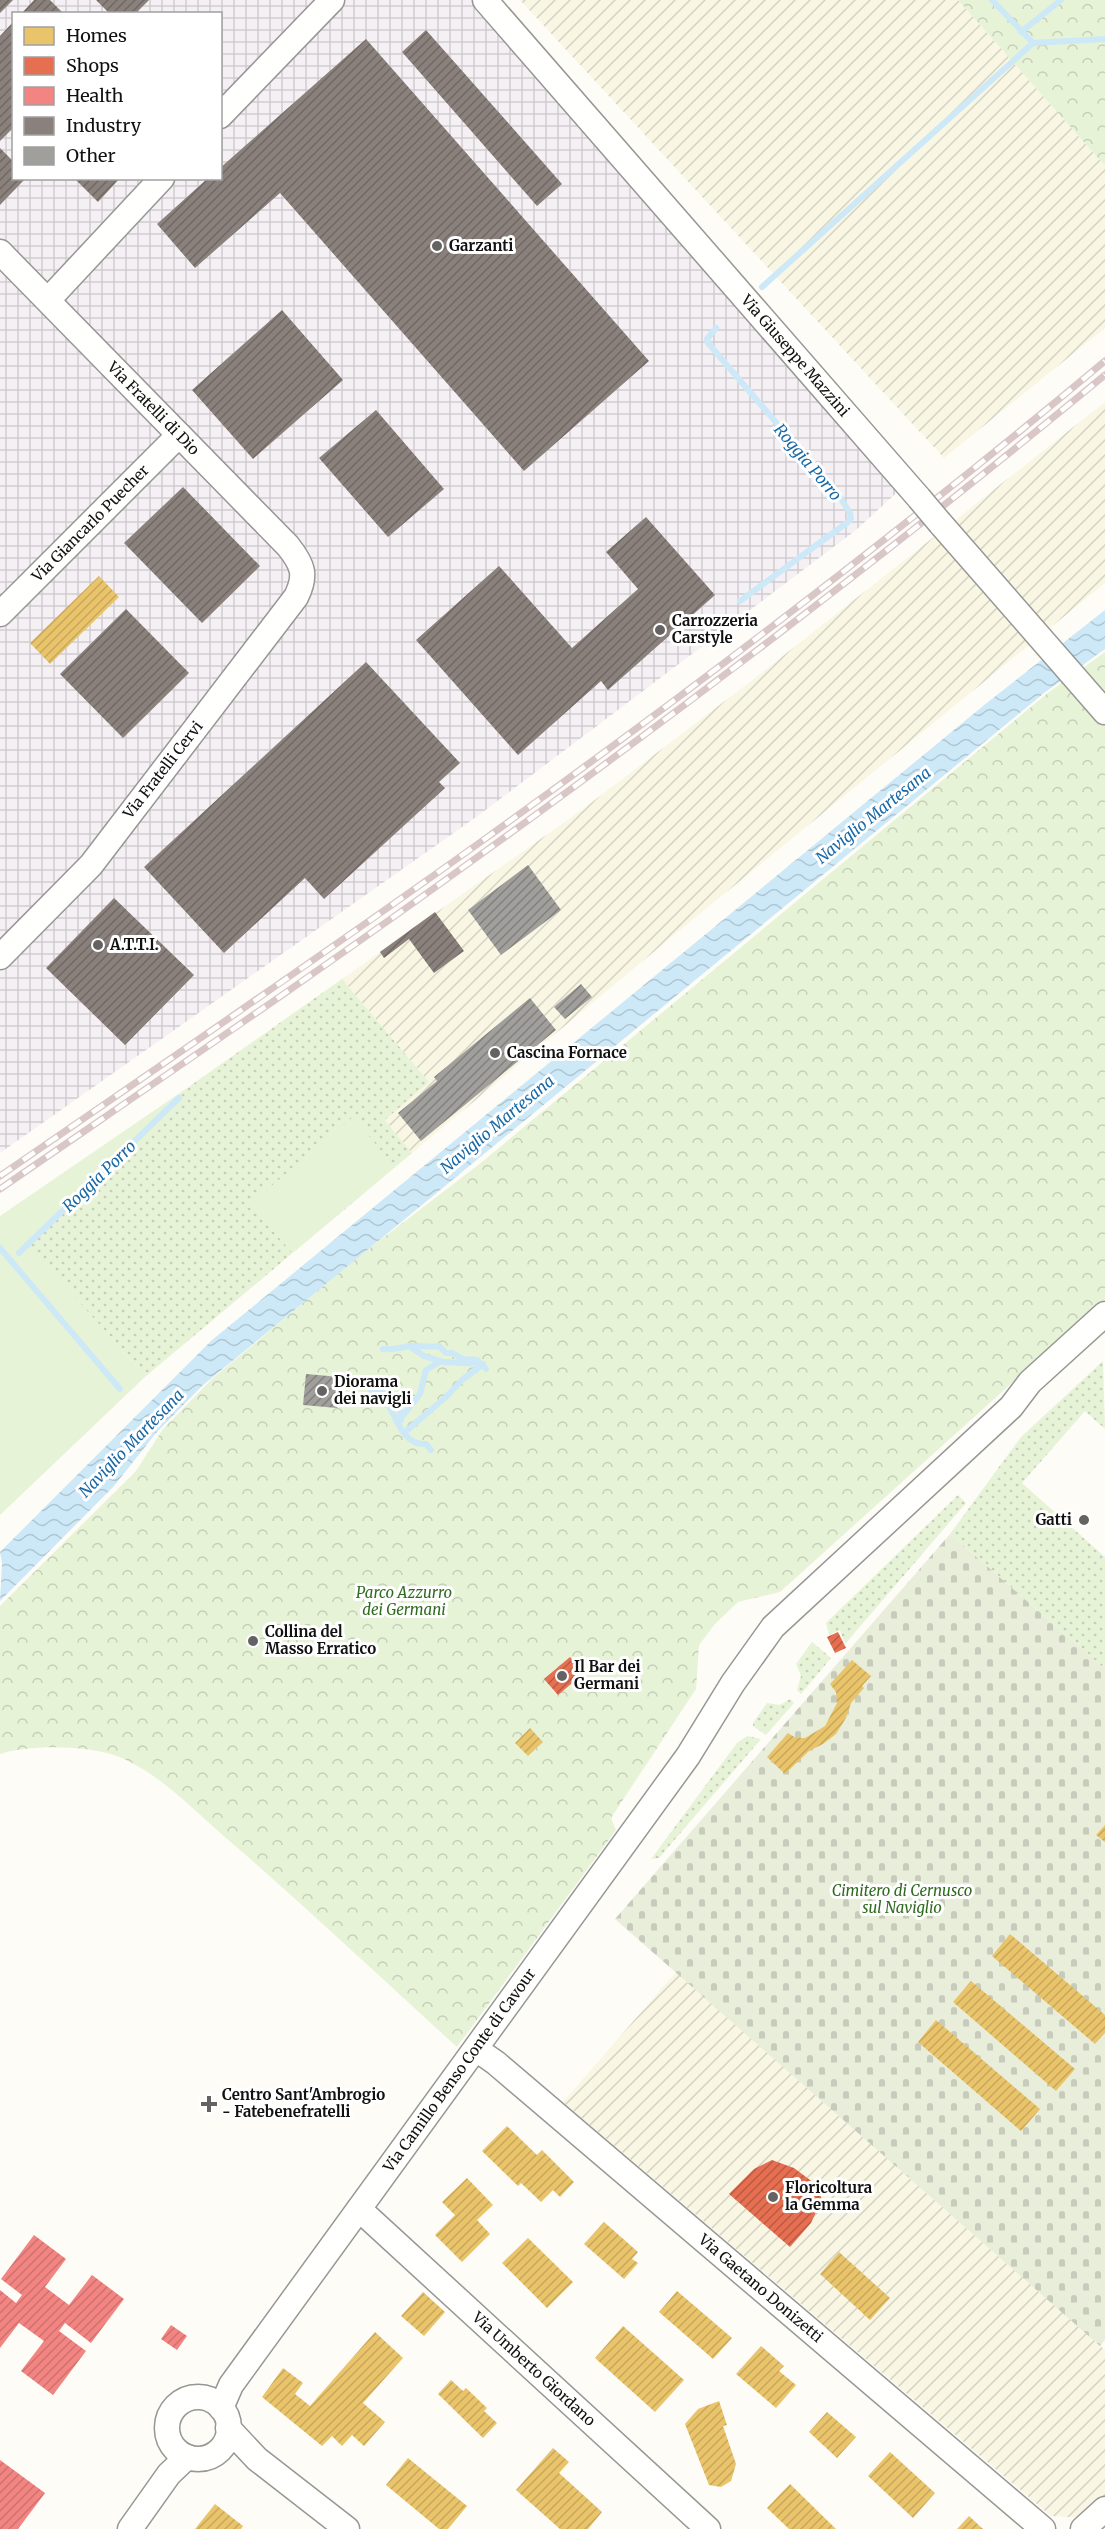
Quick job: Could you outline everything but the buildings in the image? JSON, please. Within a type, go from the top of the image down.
[{"type":"street","name":"Via Giuseppe Mazzini","points":[[485,0],[1103,710]]},
{"type":"street","points":[[222,114],[328,2]]},
{"type":"street","points":[[48,300],[160,180]]},
{"type":"street","name":"Via Fratelli di Dio","points":[[0,252],[283,541],[302,568]]},
{"type":"street","name":"Via Giancarlo Puecher","points":[[0,614],[179,435]]},
{"type":"street","name":"Via Fratelli Cervi","points":[[0,957],[98,855],[296,597],[304,579],[302,568]]},
{"type":"street","name":"Via Camillo Benso Conte di Cavour","points":[[218,2411],[231,2385],[688,1756],[733,1683],[773,1627],[1011,1407],[1030,1382],[1103,1330]]},
{"type":"street","name":"Via Gaetano Donizetti","points":[[476,2049],[1043,2529]]},
{"type":"street","name":"Via Umberto Giordano","points":[[359,2209],[708,2529]]},
{"type":"street","points":[[218,2411],[225,2442],[217,2452],[202,2459],[179,2451],[167,2430],[172,2411],[186,2399],[218,2411],[257,2459],[347,2529]]},
{"type":"street","points":[[130,2529],[169,2474],[179,2451]]},
{"type":"street","points":[[217,2452],[257,2459]]},
{"type":"street","points":[[1083,2529],[1105,2509]]},
{"type":"shaded area","points":[[0,0],[473,0],[905,485],[856,530],[479,815],[0,1153]]},
{"type":"shaded area","points":[[520,0],[958,0],[1105,166],[1105,328],[944,458]]},
{"type":"shaded area","points":[[1105,402],[1105,583],[680,930],[412,1153],[385,1120],[429,1082],[342,979],[583,809],[755,678]]},
{"type":"shaded area","points":[[676,1972],[1105,2350],[1105,2498],[1083,2518],[1051,2516],[563,2102]]},
{"type":"green space","points":[[958,0],[1105,0],[1105,166]]},
{"type":"green space","name":"Parco Azzurro dei Germani","points":[[1105,652],[1105,1299],[780,1592],[738,1602],[715,1624],[699,1645],[696,1689],[611,1818],[616,1830],[457,2047],[285,1889],[177,1794],[137,1765],[110,1754],[79,1748],[44,1747],[0,1754],[0,1606],[136,1471],[163,1429],[212,1379],[358,1257],[477,1166],[1049,692]]},
{"type":"green space","points":[[342,979],[429,1082],[385,1120],[412,1153],[146,1376],[25,1243],[190,1086]]},
{"type":"green space","points":[[190,1086],[26,1243],[146,1376],[0,1515],[0,1216]]},
{"type":"green space","points":[[353,1117],[395,1167],[292,1253],[250,1204]]},
{"type":"green space","points":[[1103,1361],[1105,1429],[1085,1411],[1022,1483],[1105,1557],[1105,1669],[950,1534],[1021,1437]]},
{"type":"green space","points":[[958,1495],[966,1503],[845,1644],[840,1630],[829,1635],[826,1623]]},
{"type":"green space","name":"Cimitero di Cernusco sul Naviglio","points":[[950,1534],[1105,1669],[1105,2340],[1100,2346],[615,1919]]},
{"type":"green space","points":[[812,1642],[831,1658],[801,1694],[797,1690],[801,1676],[796,1664]]},
{"type":"green space","points":[[790,1699],[794,1703],[766,1735],[753,1726],[767,1703],[780,1705]]},
{"type":"green space","points":[[747,1736],[761,1739],[659,1858],[651,1859],[737,1743]]},
{"type":"water","name":"Naviglio Martesana","points":[[1105,610],[1105,649],[1044,693],[202,1386],[156,1433],[114,1486],[0,1601],[2,1563],[0,1552],[211,1341],[983,706]]},
{"type":"waterway","points":[[992,0],[1033,43],[1105,39]]},
{"type":"waterway","points":[[1021,32],[1061,0]]},
{"type":"waterway","name":"Roggia Porro","points":[[762,287],[1033,43]]},
{"type":"waterway","name":"Roggia Porro","points":[[716,328],[707,339],[708,343],[840,497],[851,518],[740,601]]},
{"type":"waterway","name":"Roggia Porro","points":[[19,1253],[179,1098]]},
{"type":"waterway","points":[[0,1248],[120,1389]]},
{"type":"waterway","points":[[383,1349],[439,1346],[446,1353],[452,1353],[463,1359],[477,1360],[486,1369]]},
{"type":"waterway","points":[[412,1348],[424,1356],[444,1362],[482,1364]]},
{"type":"waterway","points":[[401,1418],[420,1394],[426,1370],[441,1361]]},
{"type":"waterway","points":[[405,1435],[405,1432],[462,1380],[483,1364]]},
{"type":"waterway","points":[[371,1390],[379,1390],[399,1402],[401,1420]]},
{"type":"waterway","points":[[373,1399],[389,1406],[407,1437],[412,1441],[426,1444],[431,1450]]},
{"type":"railway","points":[[0,1176],[362,926],[641,725],[876,546],[1105,361]]},
{"type":"railway","points":[[0,1189],[306,979],[566,793],[877,558],[1105,375]]},
{"type":"place","name":"Garzanti","points":[[437,246]]},
{"type":"place","name":"Carrozzeria Carstyle","points":[[660,630]]},
{"type":"place","name":"A.T.T.I.","points":[[98,945]]},
{"type":"place","name":"Cascina Fornace","points":[[495,1053]]},
{"type":"place","name":"Diorama dei navigli","points":[[322,1391]]},
{"type":"place","name":"Gatti","points":[[1084,1520]]},
{"type":"place","name":"Collina del Masso Erratico","points":[[253,1641]]},
{"type":"place","name":"Il Bar dei Germani","points":[[562,1676]]},
{"type":"place","name":"Centro Sant'Ambrogio - Fatebenefratelli","points":[[209,2104]]},
{"type":"place","name":"Floricoltura la Gemma","points":[[773,2197]]}]
